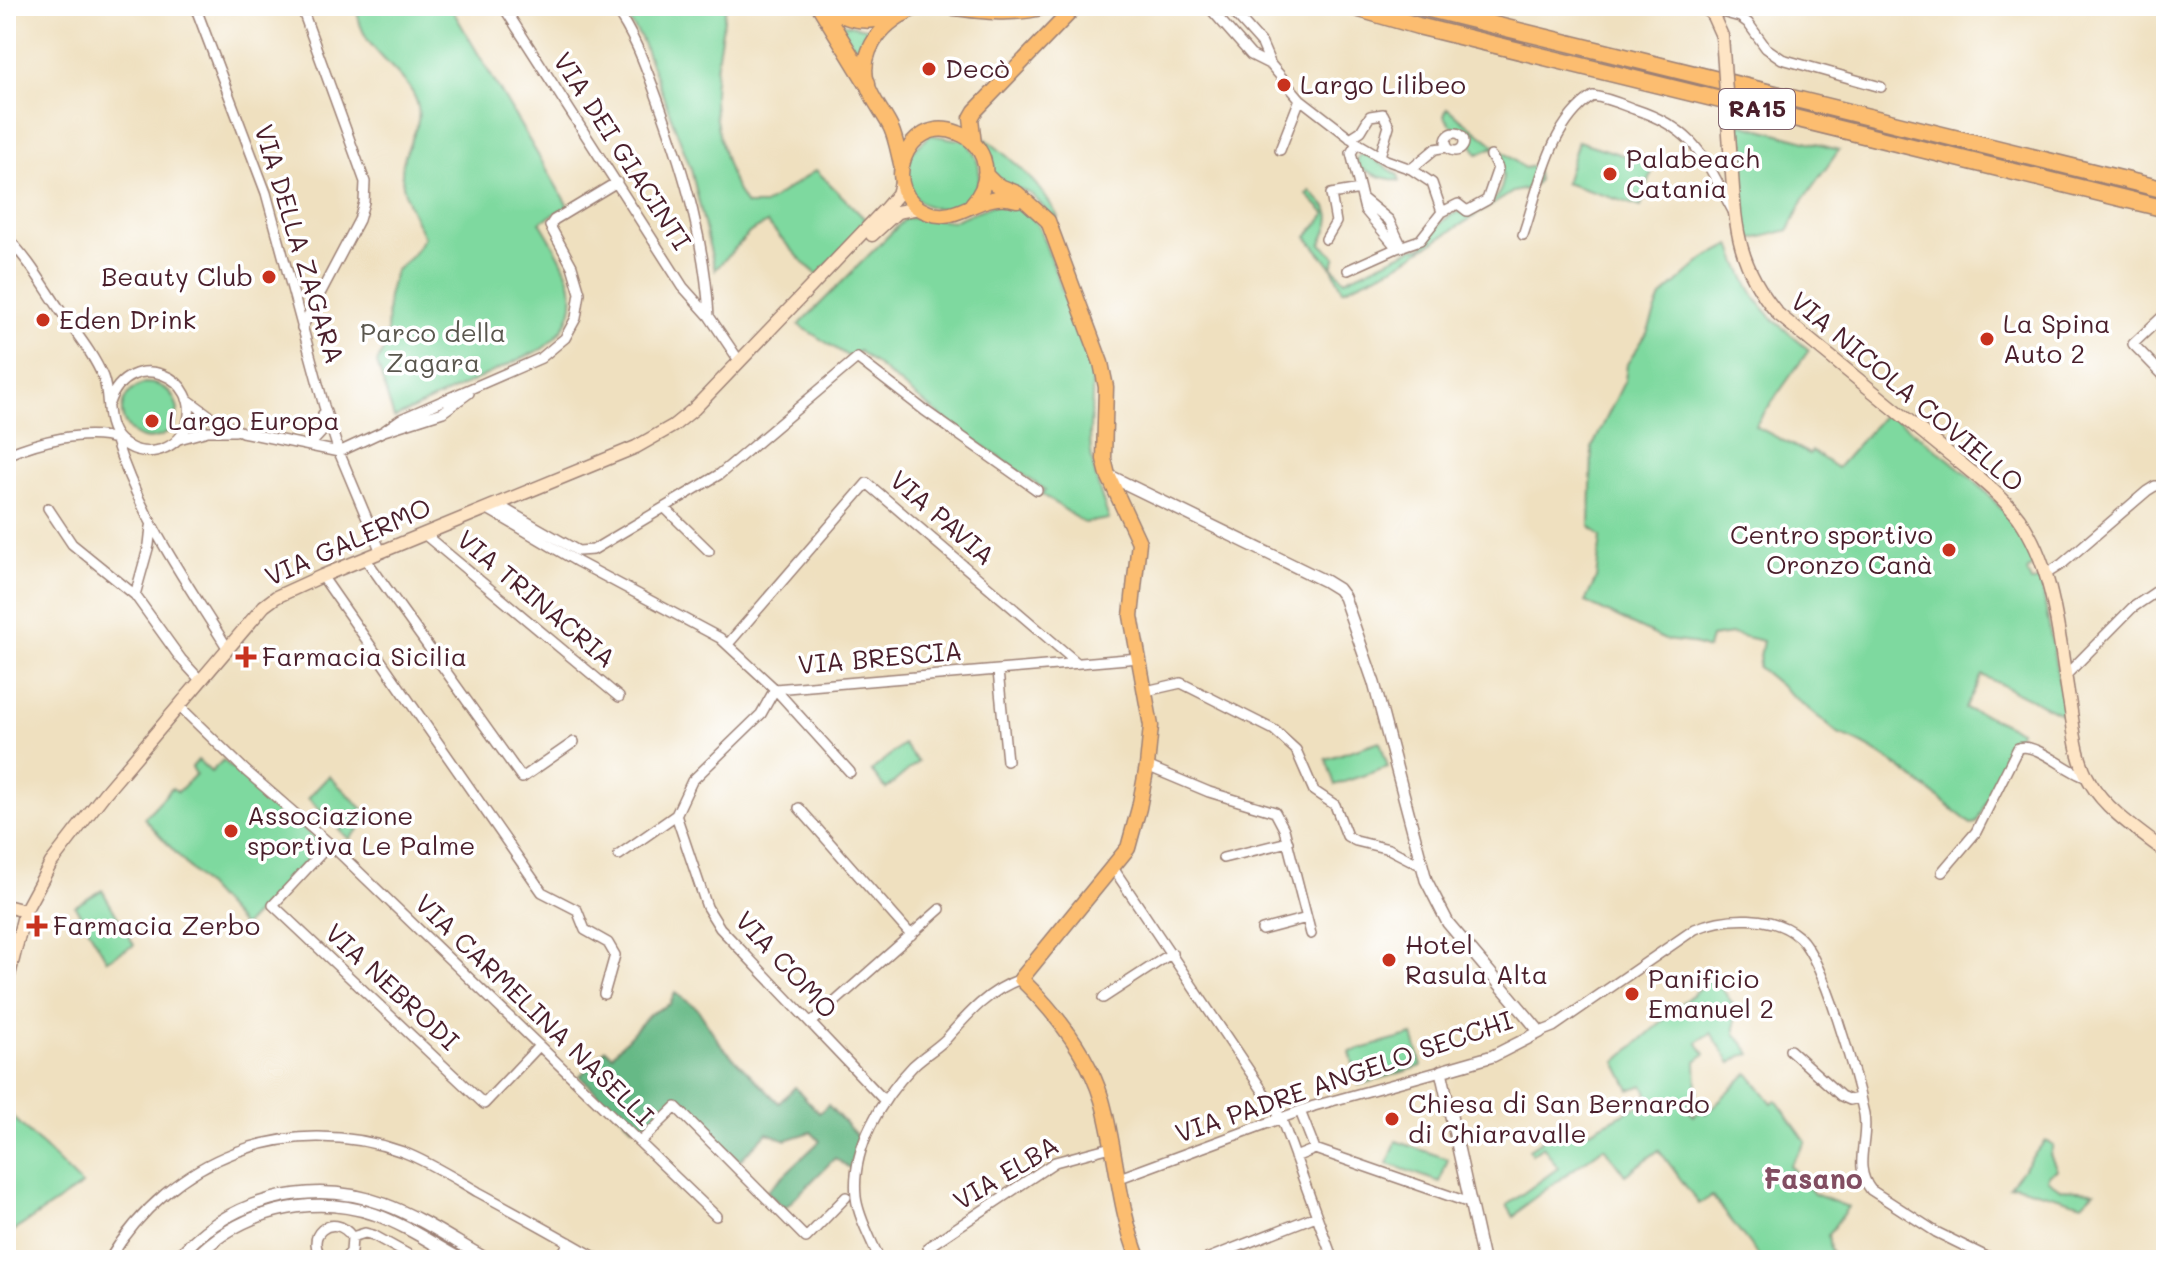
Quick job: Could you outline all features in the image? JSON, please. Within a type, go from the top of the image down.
[{"type":"highway","points":[[820,6],[867,83]]},
{"type":"highway","points":[[830,6],[840,13],[869,21],[904,13]]},
{"type":"highway","name":"RA15","points":[[1349,6],[1418,26],[2166,209]]},
{"type":"highway","name":"RA15","points":[[1417,6],[2166,190]]},
{"type":"main road","points":[[798,301],[893,201],[901,183],[901,164],[890,127],[867,83],[867,61],[873,43],[884,28],[904,13],[924,6]]},
{"type":"main road","points":[[940,6],[989,11],[1036,10],[1048,6]]},
{"type":"main road","points":[[974,144],[971,118],[975,111],[1076,6]]},
{"type":"main road","name":"VIA NICOLA COVIELLO","points":[[1706,7],[1722,36],[1735,216],[1739,242],[1754,284],[1778,314],[2003,498],[2029,535],[2046,574],[2078,748],[2088,778],[2110,807],[2163,844]]},
{"type":"main road","points":[[901,164],[913,142],[929,132],[953,131],[974,144],[982,155],[985,174],[983,187],[972,204]]},
{"type":"main road","points":[[985,174],[990,181],[1017,193],[1032,205],[1048,221],[1056,238],[1101,363],[1106,387],[1103,444],[1108,475],[1139,542],[1130,608],[1151,726],[1147,766],[1131,841],[1113,868],[1021,979],[1085,1059],[1101,1098],[1128,1230],[1139,1260]]},
{"type":"main road","points":[[901,183],[908,197],[919,208]]},
{"type":"main road","points":[[798,301],[832,274],[892,215],[905,209],[919,208],[942,216],[999,197],[1032,205]]},
{"type":"main road","name":"VIA GALERMO","points":[[6,987],[25,911],[38,882],[71,835],[269,601],[653,438],[683,420],[798,301]]},
{"type":"main road","points":[[6,906],[25,911]]},
{"type":"street","name":"VIA DELLA ZAGARA","points":[[195,6],[266,193],[339,452]]},
{"type":"street","points":[[301,6],[365,182],[359,220],[302,328]]},
{"type":"street","name":"VIA DEI GIACINTI","points":[[503,6],[683,287],[709,316],[740,362]]},
{"type":"street","name":"VIA DEI GIACINTI","points":[[613,6],[641,54],[679,159],[707,270],[709,316]]},
{"type":"street","points":[[1208,6],[1251,55],[1271,65]]},
{"type":"street","points":[[1228,6],[1262,44],[1271,65],[1300,99],[1354,141],[1432,183],[1442,212]]},
{"type":"street","points":[[1706,7],[1740,17],[1766,48],[1782,59],[1881,87]]},
{"type":"street","points":[[1523,235],[1556,139],[1573,114],[1593,96],[1664,120],[1686,134],[1709,166],[1735,216]]},
{"type":"street","points":[[1280,150],[1300,99]]},
{"type":"street","points":[[1380,156],[1389,126],[1383,114],[1370,116],[1354,141],[1351,153],[1365,210],[1400,248]]},
{"type":"street","points":[[1411,169],[1435,149],[1447,147]]},
{"type":"street","points":[[1348,270],[1420,240],[1442,212],[1458,204],[1467,211],[1487,200],[1498,168],[1491,156]]},
{"type":"street","points":[[6,455],[47,440],[103,437],[140,451],[161,450],[179,439],[208,431],[242,432],[339,452],[384,431],[435,416],[449,403],[478,386],[541,358],[565,338],[576,318],[580,293],[572,266],[550,226],[554,220],[617,182]]},
{"type":"street","points":[[1326,239],[1336,222],[1331,194],[1361,194]]},
{"type":"street","points":[[6,237],[25,259],[96,362],[108,374],[127,378]]},
{"type":"street","points":[[2166,313],[2133,344],[2166,378]]},
{"type":"street","points":[[491,506],[578,551],[593,550],[720,474],[857,358],[945,426],[1037,490]]},
{"type":"street","points":[[96,362],[107,390],[111,427],[122,443],[121,457],[151,527],[228,649]]},
{"type":"street","points":[[109,403],[118,384],[127,378],[136,373],[157,372],[176,381],[187,399],[217,421],[242,432]]},
{"type":"street","points":[[179,439],[188,420],[187,399]]},
{"type":"street","points":[[324,406],[325,449]]},
{"type":"street","points":[[309,446],[317,439],[323,426]]},
{"type":"street","points":[[121,457],[122,443]]},
{"type":"street","points":[[339,452],[381,552]]},
{"type":"street","points":[[1108,475],[1338,589],[1349,609],[1374,683],[1426,880],[1448,923],[1540,1032],[1553,1027],[1695,929],[1719,922],[1773,922],[1789,929],[1802,939],[1816,961],[1841,1033],[1865,1127],[1860,1167],[1862,1176],[1871,1190],[1936,1232],[1993,1260]]},
{"type":"street","name":"VIA PAVIA","points":[[728,644],[867,483],[1076,662]]},
{"type":"street","points":[[2046,574],[2062,564],[2147,491],[2155,486],[2166,486]]},
{"type":"street","name":"VIA BRESCIA","points":[[491,506],[578,562],[728,644],[775,689],[1139,658]]},
{"type":"street","points":[[48,508],[72,544],[135,595],[173,649],[201,681]]},
{"type":"street","points":[[666,509],[709,551]]},
{"type":"street","points":[[135,595],[151,527]]},
{"type":"street","name":"VIA TRINACRIA","points":[[424,534],[619,697]]},
{"type":"street","points":[[365,558],[522,778],[574,742]]},
{"type":"street","points":[[322,576],[542,892],[577,910],[585,930],[608,943],[615,960],[604,994]]},
{"type":"street","points":[[2065,676],[2132,608],[2166,585]]},
{"type":"street","points":[[998,671],[1007,761]]},
{"type":"street","points":[[1146,691],[1181,683],[1274,730],[1296,750],[1314,791],[1335,805],[1347,836],[1389,849],[1422,866]]},
{"type":"street","points":[[619,855],[676,815],[692,781],[761,714],[775,689],[850,772]]},
{"type":"street","name":"VIA CARMELINA NASELLI","points":[[179,706],[246,771],[330,844],[716,1216]]},
{"type":"street","points":[[1942,872],[1976,832],[2018,748],[2029,747],[2078,776],[2088,778]]},
{"type":"street","points":[[2056,762],[2064,760],[2078,748]]},
{"type":"street","points":[[1147,766],[1209,792],[1275,812],[1288,842],[1311,934]]},
{"type":"street","points":[[799,808],[911,935]]},
{"type":"street","name":"VIA COMO","points":[[676,815],[700,890],[714,920],[884,1100]]},
{"type":"street","points":[[1223,858],[1288,842]]},
{"type":"street","name":"VIA NEBRODI","points":[[330,844],[273,905],[484,1104],[539,1046]]},
{"type":"street","points":[[1113,868],[1281,1118],[1333,1260]]},
{"type":"street","points":[[811,1023],[940,909]]},
{"type":"street","points":[[1262,930],[1307,918]]},
{"type":"street","points":[[1103,998],[1172,953]]},
{"type":"street","points":[[875,1260],[877,1254],[856,1200],[855,1186],[864,1141],[884,1100],[914,1064],[945,1040],[964,1017],[1006,984],[1021,979]]},
{"type":"street","name":"VIA PADRE ANGELO SECCHI","points":[[1117,1179],[1300,1111],[1493,1056],[1540,1032]]},
{"type":"street","points":[[1790,1050],[1841,1096],[1850,1100],[1859,1098]]},
{"type":"street","points":[[1441,1071],[1483,1260]]},
{"type":"street","points":[[640,1142],[676,1107],[806,1238],[846,1197]]},
{"type":"street","points":[[1300,1111],[1315,1149]]},
{"type":"street","points":[[109,1260],[141,1216],[181,1180],[240,1150],[299,1138],[342,1138],[403,1152],[600,1260]]},
{"type":"street","name":"VIA ELBA","points":[[928,1247],[1055,1162],[1111,1147]]},
{"type":"street","points":[[1295,1157],[1315,1149],[1470,1203]]},
{"type":"street","points":[[176,1260],[222,1219],[259,1202],[293,1194],[326,1192],[384,1204],[462,1260]]},
{"type":"street","points":[[193,1260],[219,1237],[244,1222],[269,1212],[328,1205],[411,1224],[488,1260]]},
{"type":"street","points":[[1204,1260],[1316,1216]]},
{"type":"street","points":[[325,1260],[316,1247],[319,1232],[333,1225],[341,1226],[352,1237],[351,1252],[343,1260]]},
{"type":"street","points":[[352,1237],[365,1233],[373,1235],[418,1260]]},
{"type":"street","points":[[559,1260],[569,1242]]},
{"type":"green space","name":"Parco della Zagara","points":[[357,6],[450,6],[568,206],[540,222],[567,272],[571,288],[572,303],[568,319],[559,334],[542,349],[394,418],[377,363],[389,338],[388,296],[395,271],[412,256],[424,237],[407,198],[402,174],[419,112],[411,91],[365,36]]},
{"type":"green space","points":[[619,6],[726,6],[714,105],[728,167],[746,205],[764,205],[816,170],[867,221],[818,275],[767,223],[750,232],[715,270],[691,169],[641,38]]},
{"type":"green space","points":[[839,23],[872,29],[860,57]]},
{"type":"green space","points":[[1447,108],[1524,168],[1536,166],[1538,181],[1531,188],[1513,192],[1395,266],[1343,290],[1331,266],[1307,237],[1326,214],[1307,195],[1310,191],[1329,214],[1321,244],[1336,257],[1332,266],[1345,280],[1413,248],[1422,247],[1447,217],[1462,211],[1478,211],[1500,191],[1502,170],[1493,147],[1478,154],[1463,132],[1444,116]]},
{"type":"green space","points":[[1738,123],[1839,150],[1804,199],[1789,230],[1746,241]]},
{"type":"green space","points":[[931,135],[966,141],[977,162],[979,179],[973,193],[961,203],[946,208],[931,207],[918,200],[907,182],[909,154]]},
{"type":"green space","points":[[986,139],[1035,184],[1058,217],[1055,219],[1031,194],[999,181],[991,172],[990,157],[983,143]]},
{"type":"green space","name":"Palabeach Catania","points":[[1578,141],[1654,165],[1641,207],[1565,183]]},
{"type":"green space","points":[[1364,153],[1398,175],[1400,181],[1380,177],[1358,167],[1357,158]]},
{"type":"green space","points":[[995,204],[1020,211],[1039,227],[1090,366],[1092,456],[1109,519],[1084,523],[1042,494],[1045,490],[942,417],[859,351],[849,357],[799,325],[905,219],[915,217],[952,221]]},
{"type":"green space","points":[[1731,245],[1761,305],[1809,350],[1755,426],[1809,454],[1812,451],[1837,468],[1887,411],[1950,460],[1990,497],[2023,539],[2034,563],[2027,572],[2031,582],[2041,581],[2065,716],[1982,675],[1965,709],[2020,731],[1976,823],[1971,824],[1872,749],[1840,735],[1758,667],[1763,641],[1732,634],[1711,637],[1708,649],[1665,640],[1585,602],[1596,579],[1601,537],[1590,526],[1592,448],[1625,380],[1627,364],[1647,333],[1661,297],[1704,259]]},
{"type":"green space","points":[[146,383],[167,390],[178,410],[173,428],[159,437],[145,438],[134,434],[122,414],[124,402],[131,391]]},
{"type":"green space","points":[[1380,741],[1388,767],[1335,785],[1326,759]]},
{"type":"green space","points":[[903,744],[918,762],[886,789],[871,771]]},
{"type":"green space","name":"Associazione sportiva Le Palme","points":[[198,760],[211,772],[223,760],[322,844],[243,927],[144,818],[172,788],[178,792],[196,774],[192,767]]},
{"type":"green space","points":[[329,776],[371,817],[349,839],[308,798]]},
{"type":"green space","points":[[102,890],[134,945],[107,960],[75,906]]},
{"type":"green space","points":[[1713,976],[1735,1007],[1735,1033],[1751,1054],[1731,1063],[1711,1033],[1697,1042],[1705,1054],[1696,1061],[1697,1093],[1689,1097],[1692,1101],[1686,1108],[1694,1116],[1700,1111],[1706,1113],[1748,1073],[1772,1103],[1776,1100],[1806,1142],[1790,1165],[1814,1194],[1848,1207],[1828,1235],[1830,1250],[1836,1260],[1762,1260],[1712,1196],[1699,1204],[1659,1150],[1625,1175],[1604,1147],[1526,1204],[1514,1217],[1507,1205],[1558,1168],[1543,1146],[1532,1154],[1529,1149],[1558,1130],[1588,1132],[1650,1100],[1643,1085],[1630,1090],[1616,1062]]},
{"type":"green space","points":[[675,993],[697,1008],[721,1045],[779,1103],[795,1087],[819,1113],[828,1105],[861,1140],[854,1171],[835,1158],[784,1209],[767,1191],[820,1141],[811,1132],[786,1140],[767,1133],[739,1161],[680,1101],[675,1101],[656,1119],[632,1127],[580,1076],[606,1049],[612,1055],[650,1014],[670,1004]]},
{"type":"green space","points":[[1413,1035],[1422,1066],[1359,1085],[1350,1052]]},
{"type":"green space","points":[[6,1110],[82,1185],[6,1236]]},
{"type":"green space","points":[[1396,1141],[1448,1159],[1440,1182],[1388,1164]]},
{"type":"green space","points":[[2045,1141],[2053,1145],[2050,1155],[2057,1170],[2047,1179],[2061,1189],[2095,1191],[2082,1204],[2015,1185],[2009,1186]]},
{"type":"place","name":"Decò","points":[[929,69]]},
{"type":"place","name":"Largo Lilibeo","points":[[1284,85]]},
{"type":"place","name":"Palabeach Catania","points":[[1610,174]]},
{"type":"place","name":"Beauty Club","points":[[269,277]]},
{"type":"place","name":"Eden Drink","points":[[43,320]]},
{"type":"place","name":"La Spina Auto 2","points":[[1987,339]]},
{"type":"place","name":"Largo Europa","points":[[152,421]]},
{"type":"place","name":"Centro sportivo Oronzo Canà","points":[[1949,550]]},
{"type":"place","name":"Farmacia Sicilia","points":[[246,657]]},
{"type":"place","name":"Associazione sportiva Le Palme","points":[[231,831]]},
{"type":"place","name":"Farmacia Zerbo","points":[[37,926]]},
{"type":"place","name":"Hotel Rasula Alta","points":[[1389,960]]},
{"type":"place","name":"Panificio Emanuel 2","points":[[1632,994]]},
{"type":"place","name":"Chiesa di San Bernardo di Chiaravalle","points":[[1392,1119]]},
{"type":"district","name":"Fasano","points":[[1813,1179]]}]
